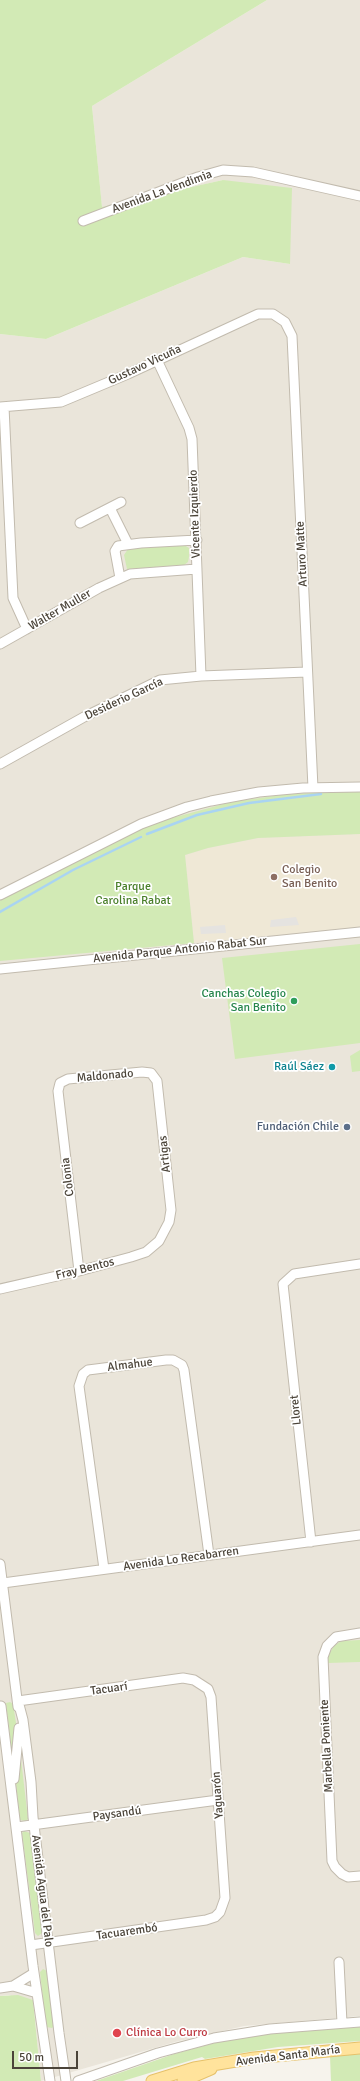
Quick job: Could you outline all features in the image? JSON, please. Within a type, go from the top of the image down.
[{"type":"main road","name":"Avenida Santa María","points":[[152,2081],[194,2068],[216,2066],[276,2055],[360,2048]]},
{"type":"main road","name":"Avenida Santa María","points":[[183,2081],[216,2066]]},
{"type":"street","name":"Avenida La Vendimia","points":[[84,221],[198,177],[223,170],[253,172],[360,196]]},
{"type":"street","name":"Gustavo Vicuña","points":[[2,407],[61,402],[258,314],[272,314],[285,322]]},
{"type":"street","name":"Arturo Matte","points":[[285,322],[292,336],[313,788]]},
{"type":"street","name":"Vicente Izquierdo","points":[[157,360],[191,433],[197,540],[201,676]]},
{"type":"street","points":[[2,407],[13,598],[27,629]]},
{"type":"street","points":[[80,523],[121,502]]},
{"type":"street","points":[[110,508],[128,544]]},
{"type":"street","points":[[120,578],[115,551],[118,546],[128,544],[197,540]]},
{"type":"street","name":"Walter Muller","points":[[0,644],[120,578],[137,572],[197,569]]},
{"type":"street","name":"Desiderio García","points":[[0,764],[84,717],[150,684],[171,678],[307,672]]},
{"type":"street","points":[[0,895],[141,824],[187,807],[245,794],[313,788],[360,787]]},
{"type":"street","name":"Avenida Parque Antonio Rabat Sur","points":[[0,969],[360,932]]},
{"type":"street","name":"Maldonado","points":[[60,1083],[68,1079],[142,1072],[151,1073]]},
{"type":"street","name":"Artigas","points":[[151,1073],[157,1081],[170,1204],[170,1216],[163,1235]]},
{"type":"street","name":"Colonia","points":[[60,1083],[58,1091],[79,1271]]},
{"type":"street","name":"Fray Bentos","points":[[0,1289],[79,1271],[146,1252],[154,1247],[163,1235]]},
{"type":"street","name":"Lloret","points":[[311,1542],[282,1290],[286,1280],[294,1274],[360,1264]]},
{"type":"street","name":"Almahue","points":[[104,1569],[79,1386],[83,1374],[88,1370],[166,1360],[173,1360],[182,1365],[184,1370],[209,1555]]},
{"type":"street","name":"Avenida Lo Recabarren","points":[[3,1583],[360,1535]]},
{"type":"street","name":"Avenida Agua del Palo","points":[[0,1564],[18,1701],[19,1737],[13,1794]]},
{"type":"street","name":"Marbella Poniente","points":[[358,1633],[336,1637],[330,1641],[323,1657],[332,1861],[338,1871],[348,1877],[360,1876]]},
{"type":"street","name":"Tacuarí","points":[[18,1701],[183,1678],[199,1683]]},
{"type":"street","name":"Yaguarón","points":[[199,1683],[208,1689],[211,1697],[225,1898],[220,1912]]},
{"type":"street","name":"Avenida Agua del Palo","points":[[18,1701],[23,1720],[31,1782],[34,1825],[66,2081]]},
{"type":"street","name":"Avenida Agua del Palo","points":[[1,1706],[37,1993],[50,2081]]},
{"type":"street","name":"Paysandú","points":[[17,1827],[218,1800]]},
{"type":"street","name":"Tacuarembó","points":[[31,1945],[198,1922],[215,1917],[220,1912]]},
{"type":"street","points":[[339,1962],[342,2023]]},
{"type":"street","points":[[13,1986],[34,1969],[52,1964]]},
{"type":"street","points":[[0,1988],[13,1986],[37,1993]]},
{"type":"street","points":[[78,2081],[186,2044],[250,2032],[360,2022]]},
{"type":"street","points":[[43,2034],[59,2033]]},
{"type":"shaded area","points":[[267,0],[360,0],[360,2016],[244,2026],[175,2042],[41,2081],[33,2000],[8,1995],[0,1996],[0,334],[46,339],[243,257],[290,264],[223,180],[102,208],[92,106]]},
{"type":"shaded area","name":"Colegio San Benito","points":[[360,834],[360,927],[194,943],[185,855],[208,848],[258,838]]},
{"type":"shaded area","points":[[296,917],[299,925],[270,927],[271,920]]},
{"type":"shaded area","points":[[225,925],[226,933],[201,934],[200,927]]},
{"type":"green space","points":[[0,0],[267,0],[92,106],[102,207],[223,180],[292,188],[290,264],[243,257],[46,339],[0,334]]},
{"type":"green space","points":[[184,545],[189,548],[189,557],[188,562],[184,565],[127,569],[124,555],[128,549]]},
{"type":"green space","name":"Parque Carolina Rabat","points":[[360,791],[360,834],[258,838],[208,848],[185,855],[194,943],[0,961],[0,900],[132,833],[161,821],[231,802],[288,794]]},
{"type":"green space","name":"Canchas Colegio San Benito","points":[[360,944],[360,1043],[235,1059],[222,958]]},
{"type":"green space","points":[[360,1050],[360,1071],[352,1072],[350,1056]]},
{"type":"green space","points":[[360,1640],[360,1662],[328,1663],[328,1656],[334,1646],[341,1641]]},
{"type":"green space","points":[[10,1702],[13,1704],[17,1729],[13,1761],[6,1703]]},
{"type":"green space","points":[[21,1759],[28,1819],[26,1821],[20,1820],[16,1783]]},
{"type":"green space","points":[[24,1831],[30,1833],[42,1933],[38,1936],[35,1933],[22,1833]]},
{"type":"green space","points":[[43,1969],[47,1971],[54,2026],[52,2028],[46,2027],[40,1972]]},
{"type":"green space","points":[[18,1995],[33,2000],[41,2081],[0,2081],[0,1996]]},
{"type":"green space","points":[[360,2027],[360,2041],[278,2047],[205,2059],[202,2057],[123,2081],[96,2081],[174,2054],[225,2040],[294,2030]]},
{"type":"green space","points":[[360,2054],[360,2081],[331,2081],[330,2056]]},
{"type":"waterway","points":[[147,834],[197,815],[249,803],[321,794]]},
{"type":"waterway","points":[[0,912],[73,870],[141,837]]},
{"type":"place","name":"Colegio San Benito","points":[[274,877]]},
{"type":"place","name":"Canchas Colegio San Benito","points":[[294,1001]]},
{"type":"place","name":"Raúl Sáez","points":[[332,1067]]},
{"type":"place","name":"Fundación Chile","points":[[347,1127]]},
{"type":"place","name":"Clínica Lo Curro","points":[[117,2033]]}]
